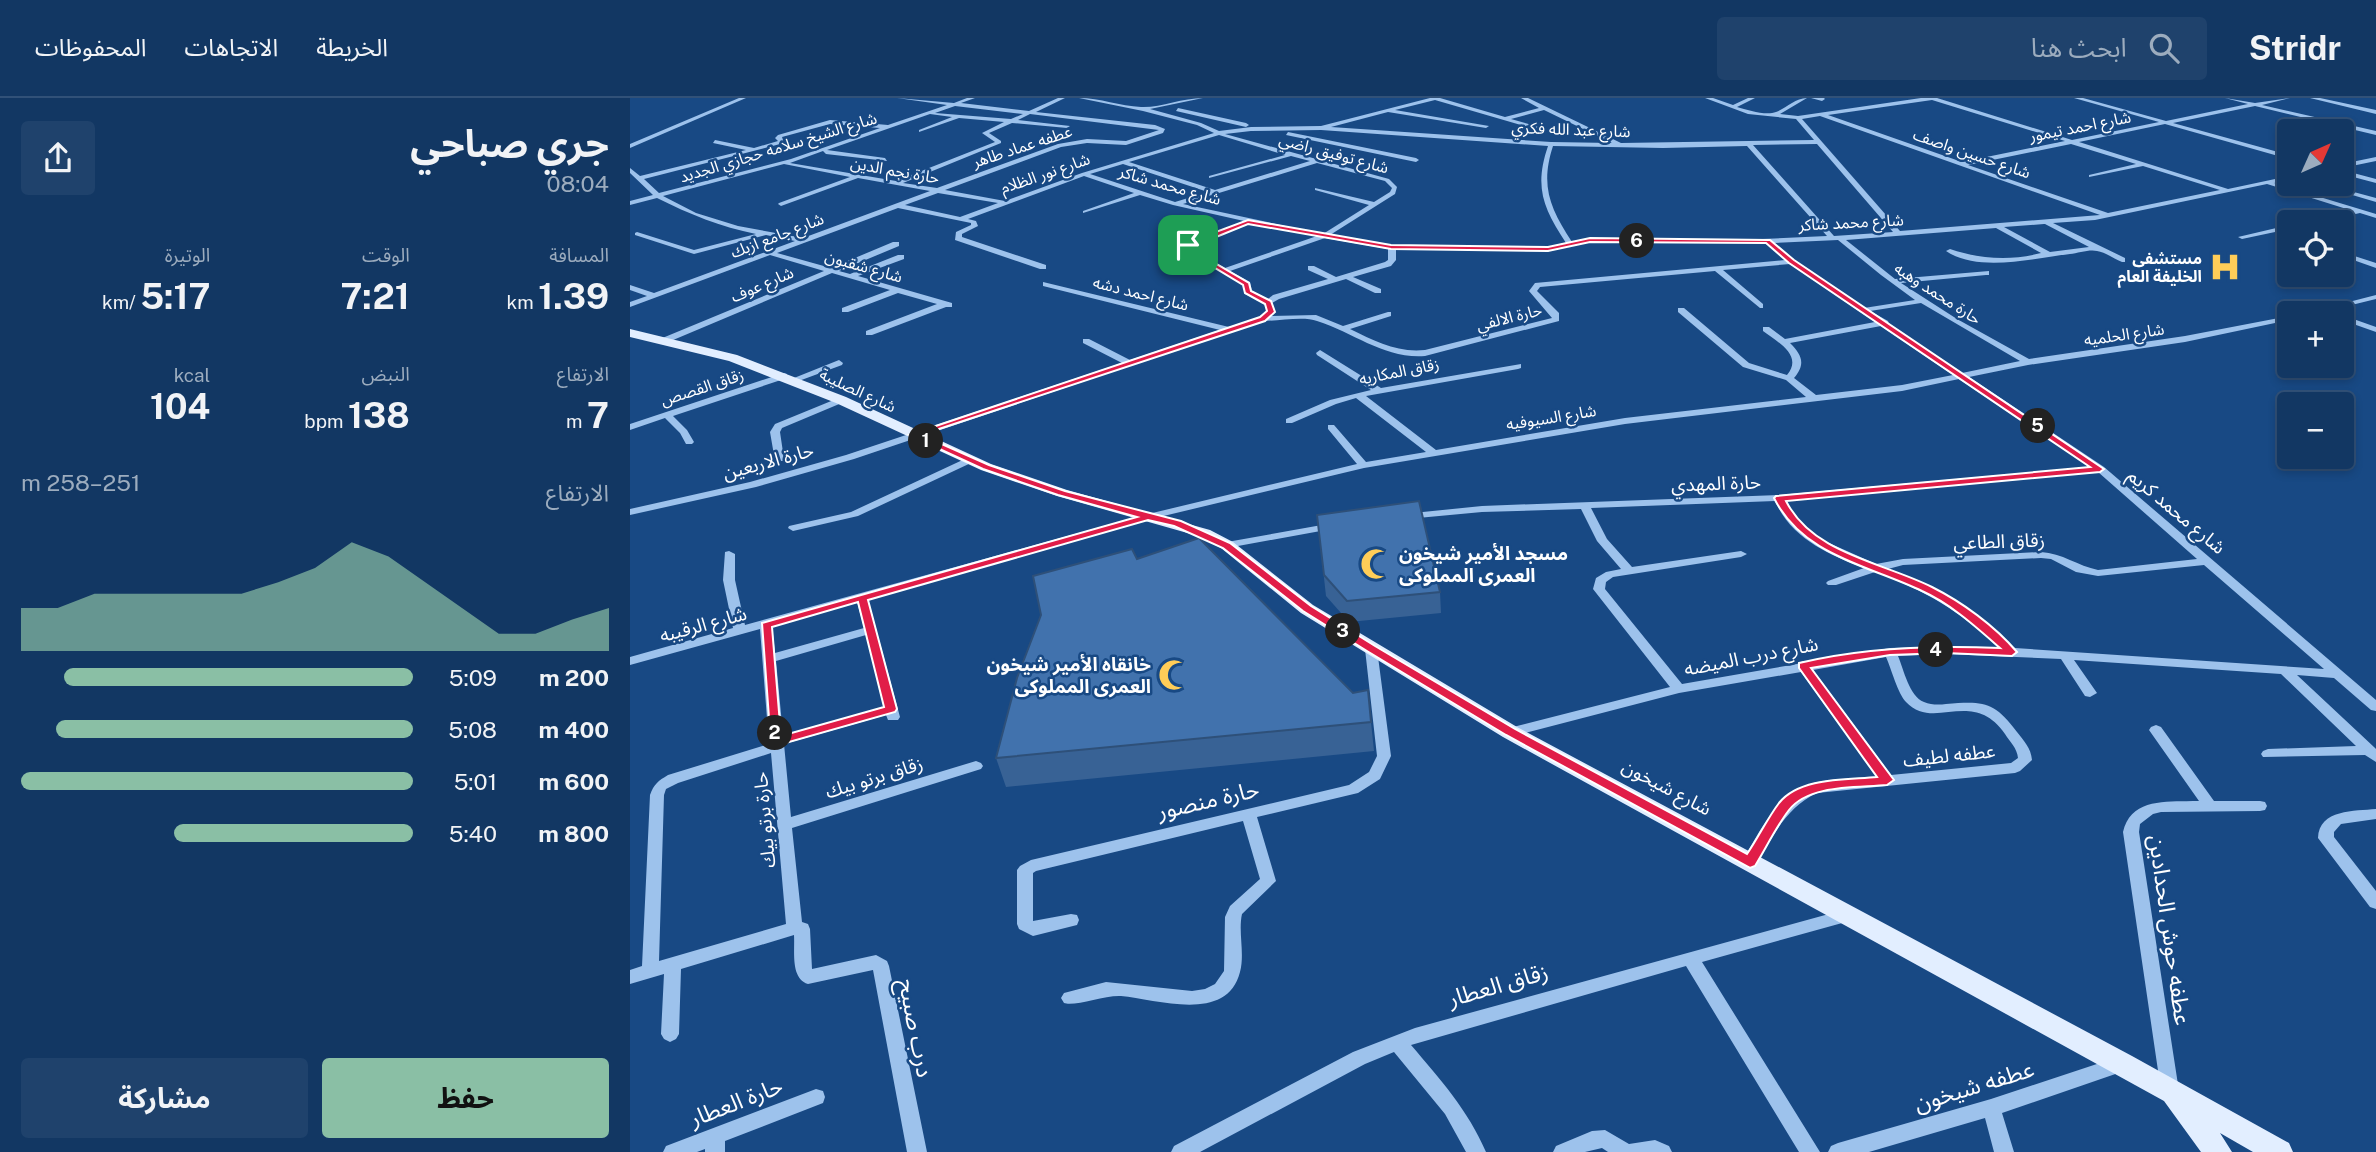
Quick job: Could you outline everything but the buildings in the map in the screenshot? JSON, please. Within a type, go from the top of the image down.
[{"type":"main road","name":"شارع الصليبة","points":[[630,333],[733,358],[841,400],[969,460],[1062,493],[1148,517]]},
{"type":"main road","name":"شارع شيخون","points":[[1148,517],[1178,524],[1227,545],[1307,608],[1510,732],[2123,1063],[2279,1152]]},
{"type":"main road","name":"شارع شيخون","points":[[2170,1092],[2218,1152]]},
{"type":"street","points":[[630,146],[743,98]]},
{"type":"street","points":[[900,98],[1119,123],[1156,112]]},
{"type":"street","name":"شارع الشيخ سلامه حجازي الجديد","points":[[630,203],[715,182],[784,160],[793,160],[972,98]]},
{"type":"street","points":[[898,183],[999,142],[985,133],[1062,98]]},
{"type":"street","name":"شارع توفيق راضي","points":[[1082,98],[1156,112],[1290,155],[1387,180],[1393,184],[1393,193],[1322,237]]},
{"type":"street","points":[[1143,109],[1200,98]]},
{"type":"street","points":[[1262,129],[1321,128],[1435,98],[1541,129]]},
{"type":"street","points":[[1524,98],[1620,145]]},
{"type":"street","points":[[1707,98],[1732,107],[1773,116],[1798,118],[1932,98],[2230,191]]},
{"type":"street","points":[[1732,107],[1752,98]]},
{"type":"street","points":[[1773,116],[1804,98]]},
{"type":"street","points":[[1814,98],[1822,99]]},
{"type":"street","points":[[2077,98],[2277,154]]},
{"type":"street","points":[[2228,98],[2376,133]]},
{"type":"street","name":"شارع احمد تيمور","points":[[1962,164],[2287,98]]},
{"type":"street","points":[[2314,98],[2376,112]]},
{"type":"street","points":[[1161,106],[1416,160]]},
{"type":"street","points":[[1469,138],[1486,126],[1506,118],[1544,108]]},
{"type":"street","points":[[1382,110],[1486,126]]},
{"type":"street","points":[[929,113],[1067,127]]},
{"type":"street","name":"شارع حسين واصف","points":[[1822,115],[2112,217]]},
{"type":"street","points":[[921,131],[960,116]]},
{"type":"street","points":[[1798,118],[1899,234]]},
{"type":"street","points":[[641,178],[756,150],[782,142],[778,138],[780,136],[830,122],[891,127]]},
{"type":"street","name":"عطفه عماد طاهر","points":[[935,191],[1066,143],[1126,143],[1161,132],[1159,128],[1119,123]]},
{"type":"street","name":"شارع عبد الله فكري","points":[[1321,128],[1551,144],[1820,142]]},
{"type":"street","name":"شارع نور الظلام","points":[[961,219],[1122,162],[1220,133],[1262,129]]},
{"type":"street","points":[[715,142],[756,150]]},
{"type":"street","points":[[1551,144],[1543,165],[1542,189],[1551,215],[1570,244]]},
{"type":"street","name":"حارة محمد وهبه","points":[[1749,144],[1836,238],[1921,301],[2028,362]]},
{"type":"street","points":[[768,146],[776,151]]},
{"type":"street","points":[[822,151],[885,160]]},
{"type":"street","points":[[1211,177],[1290,155]]},
{"type":"street","points":[[2354,164],[2376,159]]},
{"type":"street","name":"حارة نجم الدين","points":[[784,160],[856,177],[1003,202]]},
{"type":"street","points":[[1122,162],[1215,192]]},
{"type":"street","points":[[1175,204],[1316,162]]},
{"type":"street","points":[[2091,176],[2144,164]]},
{"type":"street","points":[[681,169],[692,174]]},
{"type":"street","points":[[630,170],[658,196],[714,222],[801,240]]},
{"type":"street","name":"شارع محمد شاكر","points":[[1084,174],[1175,204],[1322,237],[1391,247],[1548,249],[1590,240],[1768,241],[1899,234],[2112,217],[2277,181]]},
{"type":"street","points":[[2354,175],[2376,181]]},
{"type":"street","points":[[781,204],[856,177]]},
{"type":"street","points":[[703,178],[715,182]]},
{"type":"street","points":[[2267,183],[2376,216]]},
{"type":"street","points":[[1317,189],[1374,204]]},
{"type":"street","name":"شارع جامع ازبك","points":[[630,305],[935,191]]},
{"type":"street","points":[[1085,212],[1139,193]]},
{"type":"street","points":[[2354,195],[2376,201]]},
{"type":"street","points":[[895,205],[975,223],[958,233],[958,238],[1043,267]]},
{"type":"street","points":[[2354,213],[2361,211]]},
{"type":"street","points":[[1248,222],[1185,248],[1247,284],[1248,292],[1268,302],[1271,312],[1262,319]]},
{"type":"street","points":[[2046,223],[2122,260]]},
{"type":"street","points":[[1999,226],[2047,253],[2044,255]]},
{"type":"street","points":[[2242,237],[2276,230]]},
{"type":"street","points":[[637,234],[694,252],[710,250],[763,234]]},
{"type":"street","points":[[1223,271],[1322,237]]},
{"type":"street","name":"شارع محمد كريم","points":[[1768,241],[1791,262],[2100,469],[2376,707]]},
{"type":"street","points":[[872,254],[896,244]]},
{"type":"street","points":[[1268,302],[1276,297],[1388,264],[1392,260],[1391,247]]},
{"type":"street","points":[[1950,251],[1976,260],[2096,248]]},
{"type":"street","name":"شارع شقبون","points":[[770,253],[947,305],[869,333]]},
{"type":"street","name":"شارع عوف","points":[[663,341],[872,254]]},
{"type":"street","points":[[851,276],[901,257]]},
{"type":"street","points":[[2354,258],[2376,266]]},
{"type":"street","name":"حارة الالفي","points":[[1128,363],[1262,319],[1316,317],[1389,351],[1424,353],[1556,319],[1556,315],[1533,291],[1538,285],[1791,262]]},
{"type":"street","points":[[1311,268],[1336,280]]},
{"type":"street","points":[[1717,269],[1760,306]]},
{"type":"street","points":[[1893,281],[1986,272]]},
{"type":"street","points":[[1348,277],[1378,291]]},
{"type":"street","name":"شارع احمد دشه","points":[[1046,284],[1229,330]]},
{"type":"street","points":[[630,287],[654,296]]},
{"type":"street","points":[[845,310],[897,290]]},
{"type":"street","points":[[2354,304],[2376,297]]},
{"type":"street","points":[[1864,310],[1921,301]]},
{"type":"street","points":[[740,309],[757,313]]},
{"type":"street","points":[[1681,310],[1746,365],[1789,377],[1815,399]]},
{"type":"street","points":[[1343,328],[1388,314]]},
{"type":"street","name":"شارع الحلميه","points":[[1963,375],[2028,362],[2185,339],[2277,320]]},
{"type":"street","points":[[2354,322],[2376,330]]},
{"type":"street","points":[[1781,342],[1885,323]]},
{"type":"street","points":[[1766,329],[1796,355],[1799,363],[1797,371],[1789,377]]},
{"type":"street","points":[[1086,341],[1128,363]]},
{"type":"street","points":[[1320,353],[1378,390]]},
{"type":"street","name":"زقاق القصص","points":[[630,427],[839,363]]},
{"type":"street","name":"حارة الاربعين","points":[[630,512],[795,474],[1128,363]]},
{"type":"street","name":"زقاق المكاريه","points":[[1289,421],[1358,394],[1518,366]]},
{"type":"street","name":"شارع السيوفيه","points":[[1148,517],[1364,465],[1433,452],[1625,421],[1902,388],[1963,375]]},
{"type":"street","points":[[1358,394],[1433,452]]},
{"type":"street","points":[[779,459],[775,432],[778,426],[841,400]]},
{"type":"street","points":[[667,415],[689,442]]},
{"type":"street","points":[[1331,427],[1364,465]]},
{"type":"street","points":[[793,528],[854,514],[969,460]]},
{"type":"street","name":"حارة المهدي","points":[[1398,517],[1482,509],[1779,498],[2100,469]]},
{"type":"street","points":[[1779,498],[1789,518],[1810,537],[1841,554],[1928,589],[1973,618],[2012,652]]},
{"type":"street","points":[[1585,505],[1592,527],[1599,538],[1629,571]]},
{"type":"street","name":"شارع الرقيبه","points":[[630,661],[1148,517]]},
{"type":"street","points":[[1227,545],[1349,524]]},
{"type":"street","points":[[729,554],[729,580],[740,632]]},
{"type":"street","points":[[1679,689],[1599,589],[1600,580],[1604,576],[1629,571],[1741,554]]},
{"type":"street","name":"زقاق الطاعي","points":[[1832,583],[1878,567],[1903,562],[2040,555],[2053,556],[2080,569],[2098,573],[2209,561]]},
{"type":"street","points":[[650,971],[657,795],[660,786],[673,779],[776,744],[892,713],[862,598]]},
{"type":"street","name":"حارة برتو بيك","points":[[766,625],[793,928]]},
{"type":"street","points":[[769,659],[871,630]]},
{"type":"street","name":"حارة منصور","points":[[1071,920],[1028,928],[1025,924],[1025,870],[1031,866],[1353,789],[1375,775],[1384,756],[1371,649]]},
{"type":"street","name":"شارع درب الميضه","points":[[1510,732],[1679,689],[1803,665],[1890,652],[1946,649],[2012,652],[2339,674]]},
{"type":"street","name":"عطفه لطيف","points":[[1750,862],[1785,805],[1798,795],[1815,788],[2015,768],[2025,760],[2023,749],[1997,715],[1973,708],[1928,710],[1910,699],[1890,652]]},
{"type":"street","points":[[2065,656],[2090,693]]},
{"type":"street","name":"عطفه لطيف","points":[[1803,665],[1887,780]]},
{"type":"street","points":[[2286,672],[2372,753]]},
{"type":"street","points":[[2361,694],[2376,693]]},
{"type":"street","points":[[2155,730],[2210,806]]},
{"type":"street","points":[[2267,754],[2372,753]]},
{"type":"street","name":"زقاق برتو بيك","points":[[784,825],[976,766]]},
{"type":"street","name":"عطفه حوش الحدادين","points":[[2170,1092],[2132,832],[2133,822],[2148,810],[2260,806]]},
{"type":"street","points":[[1070,999],[1106,989],[1136,990],[1187,999],[1210,997],[1221,989],[1232,974],[1236,910],[1268,881],[1249,814]]},
{"type":"street","points":[[2376,814],[2337,820],[2326,830],[2326,838],[2376,902]]},
{"type":"street","name":"زقاق العطار","points":[[1189,1150],[1359,1058],[1396,1042],[1504,1008],[1847,915]]},
{"type":"street","points":[[630,977],[793,928]]},
{"type":"street","name":"درب صبيح","points":[[793,928],[802,929],[804,972],[808,977],[876,962],[881,966],[917,1152]]},
{"type":"street","points":[[1690,958],[1810,1152]]},
{"type":"street","points":[[670,1034],[673,964]]},
{"type":"street","points":[[1396,1042],[1450,1105],[1473,1142],[1476,1152]]},
{"type":"street","name":"عطفه شيخون","points":[[1838,1152],[1990,1108],[2123,1063]]},
{"type":"street","name":"حارة العطار","points":[[673,1152],[715,1144],[816,1097]]},
{"type":"street","points":[[1990,1108],[2004,1152]]},
{"type":"street","points":[[1563,1152],[1592,1140],[1605,1139],[1624,1152]]},
{"type":"street","points":[[1632,1152],[1655,1149],[1662,1152]]},
{"type":"place","name":"مستشفى الخليفة العام","points":[[2225,267]]},
{"type":"place","name":"مسجد الأمير شيخون العمرى المملوكى","points":[[1376,564]]},
{"type":"place","name":"خانقاه الأمير شيخون العمرى المملوكى","points":[[1174,675]]},
{"type":"route","points":[[1188,245],[1185,248],[1187,250],[1247,284],[1248,292],[1268,302],[1271,308],[1268,316],[913,435],[986,467],[1062,493],[1148,517],[766,625],[775,742],[891,709],[862,598],[1148,517],[1204,533],[1227,545],[1307,608],[1371,649],[1510,732],[1750,862],[1785,805],[1798,795],[1815,788],[1887,780],[1803,665],[1890,652],[1946,649],[2012,652],[1973,618],[1928,589],[1841,554],[1810,537],[1789,518],[1779,498],[2100,469],[1791,262],[1768,241],[1590,240],[1548,249],[1391,247],[1248,222],[1188,245]]}]
